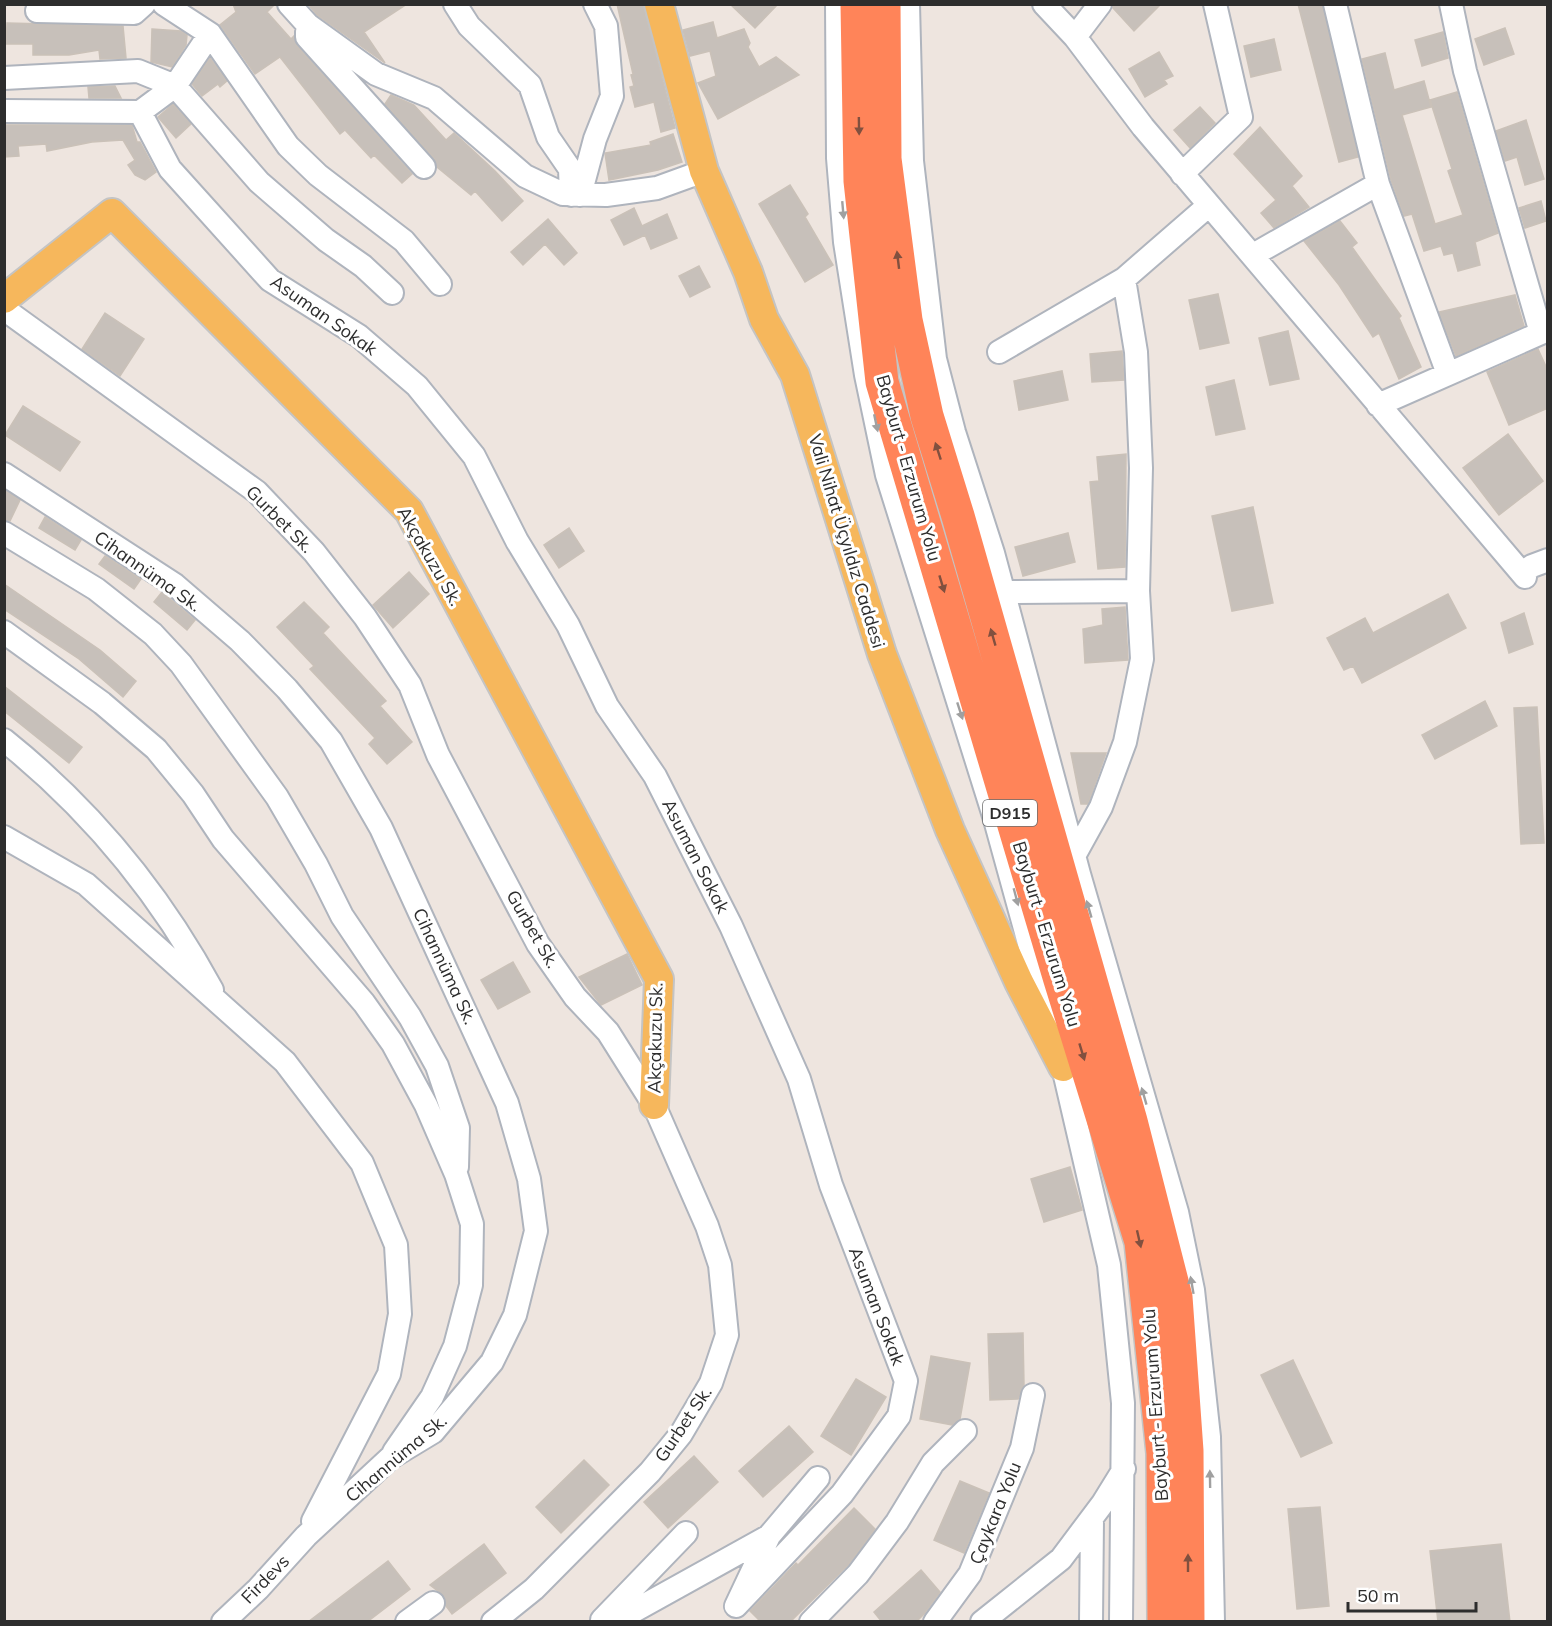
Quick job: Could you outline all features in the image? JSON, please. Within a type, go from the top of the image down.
[{"type":"highway","name":"Bayburt - Erzurum Yolu","points":[[857,4],[860,181],[882,382],[1060,980],[1141,1242],[1163,1454],[1164,1622]]},
{"type":"highway","name":"Bayburt - Erzurum Yolu","points":[[884,4],[885,159],[906,320],[927,416],[958,516],[1131,1121],[1176,1297],[1187,1451],[1188,1622]]},
{"type":"main road","name":"Vali Nihat Üçyıldız Caddesi","points":[[659,4],[705,171],[748,272],[764,319],[795,375],[882,654],[950,830],[1019,982],[1063,1067]]},
{"type":"main road","name":"Akçakuzu Sk.","points":[[4,299],[112,213],[409,511],[659,979],[654,1105]]},
{"type":"street","points":[[37,11],[134,13],[144,4]]},
{"type":"street","points":[[164,4],[210,34],[288,146],[318,175],[404,241],[440,284]]},
{"type":"street","points":[[289,4],[308,25],[376,74],[434,98],[525,176],[563,194],[606,195],[657,188],[705,171]]},
{"type":"street","points":[[454,4],[469,26],[530,85],[548,137],[570,169],[576,195]]},
{"type":"street","points":[[576,195],[612,96],[606,26],[595,4]]},
{"type":"street","points":[[837,4],[838,158],[845,242],[868,386],[887,475],[994,816],[1063,1067],[1109,1264],[1123,1403],[1125,1467],[1121,1622]]},
{"type":"street","points":[[908,4],[912,160],[935,359],[1003,592],[1074,856],[1177,1212],[1193,1290],[1209,1437],[1213,1622]]},
{"type":"street","points":[[1044,4],[1076,37],[1143,127],[1208,206],[1253,255],[1523,575],[1532,566],[1548,560]]},
{"type":"street","points":[[1076,37],[1100,4]]},
{"type":"street","points":[[1182,174],[1241,117],[1215,4]]},
{"type":"street","points":[[1335,4],[1378,184],[1448,374]]},
{"type":"street","points":[[1378,405],[1544,333],[1465,71],[1451,4]]},
{"type":"street","points":[[308,25],[307,37],[424,167]]},
{"type":"street","points":[[4,111],[140,112],[175,87],[210,34]]},
{"type":"street","points":[[4,78],[138,71],[175,87],[259,182],[326,240],[363,266],[392,293]]},
{"type":"street","name":"Asuman Sokak","points":[[140,112],[170,169],[270,280],[368,343],[417,386],[474,456],[517,541],[567,625],[607,706],[655,776],[731,926],[799,1079],[831,1185],[906,1381],[898,1416],[842,1494],[732,1613]]},
{"type":"street","points":[[1253,255],[1378,184]]},
{"type":"street","points":[[999,352],[1124,279],[1208,206]]},
{"type":"street","points":[[1074,856],[1101,807],[1125,742],[1142,658],[1138,591],[1141,468],[1136,352],[1124,279]]},
{"type":"street","name":"Gurbet Sk.","points":[[4,309],[257,492],[314,552],[366,617],[410,685],[438,755],[538,944],[575,997],[608,1032],[654,1105],[707,1226],[720,1265],[727,1335],[711,1383],[681,1434],[650,1472],[534,1589],[493,1622]]},
{"type":"street","name":"Cihannüma Sk.","points":[[4,474],[175,585],[271,673],[331,741],[381,828],[507,1103],[529,1179],[536,1231],[515,1315],[492,1362],[465,1397],[433,1432],[390,1458],[306,1536]]},
{"type":"street","points":[[4,533],[96,589],[153,634],[181,664],[277,797],[316,864],[342,916],[410,1017],[437,1066],[458,1128],[456,1174]]},
{"type":"street","points":[[1003,592],[1138,591]]},
{"type":"street","points":[[4,632],[102,703],[163,758],[193,794],[223,839],[364,1003],[387,1035],[426,1105],[456,1174],[472,1224],[471,1286],[455,1346],[432,1397],[390,1458]]},
{"type":"street","points":[[4,740],[43,771],[95,823],[141,879],[194,955],[220,1005]]},
{"type":"street","points":[[4,837],[86,884],[285,1062],[362,1163],[396,1245],[400,1314],[389,1374],[306,1536]]},
{"type":"street","name":"Çaykara Yolu","points":[[935,1622],[970,1574],[1022,1448],[1033,1395]]},
{"type":"street","points":[[811,1622],[858,1574],[897,1522],[933,1463],[966,1431]]},
{"type":"street","points":[[982,1622],[1061,1559],[1092,1520],[1125,1467]]},
{"type":"street","points":[[614,1622],[768,1536],[818,1478]]},
{"type":"street","points":[[1091,1622],[1092,1520]]},
{"type":"street","points":[[601,1622],[686,1533]]},
{"type":"street","name":"Firdevs","points":[[224,1622],[258,1589],[306,1536]]},
{"type":"street","name":"Asuman Sokak","points":[[732,1613],[768,1536]]},
{"type":"street","points":[[407,1622],[433,1603]]},
{"type":"building","points":[[233,4],[275,4],[267,12],[291,39],[294,36],[297,46],[412,174],[402,183],[374,155],[371,158],[345,130],[340,134],[280,57],[255,74],[220,25],[236,12]]},
{"type":"building","points":[[308,4],[407,4],[364,32],[385,63],[317,15]]},
{"type":"building","points":[[617,4],[643,4],[675,128],[661,132],[654,102],[635,107],[630,87],[634,86],[631,75],[633,74]]},
{"type":"building","points":[[730,4],[778,4],[755,28]]},
{"type":"building","points":[[1113,4],[1161,4],[1134,31],[1113,8]]},
{"type":"building","points":[[1298,4],[1322,4],[1358,157],[1339,162]]},
{"type":"building","points":[[713,22],[717,38],[744,29],[750,43],[748,47],[759,67],[776,57],[799,75],[718,119],[698,83],[716,76],[710,51],[690,56],[683,30]]},
{"type":"building","points":[[7,23],[123,26],[126,58],[100,59],[99,50],[69,55],[33,55],[33,44],[6,44]]},
{"type":"building","points":[[1505,28],[1514,54],[1484,65],[1475,39]]},
{"type":"building","points":[[152,29],[181,31],[187,35],[186,45],[172,67],[151,62]]},
{"type":"building","points":[[1443,32],[1448,58],[1422,66],[1415,40]]},
{"type":"building","points":[[1274,39],[1281,70],[1251,77],[1244,46]]},
{"type":"building","points":[[1159,52],[1173,76],[1164,80],[1167,84],[1145,97],[1129,69]]},
{"type":"building","points":[[1385,53],[1394,90],[1424,81],[1431,107],[1402,115],[1435,224],[1463,215],[1448,171],[1452,169],[1430,100],[1457,92],[1498,233],[1475,242],[1480,265],[1458,271],[1453,253],[1444,255],[1441,246],[1424,251],[1412,214],[1404,216],[1391,180],[1362,59]]},
{"type":"building","points":[[210,58],[227,81],[220,87],[218,84],[202,96],[192,84]]},
{"type":"building","points":[[115,86],[121,98],[89,98],[88,87]]},
{"type":"building","points":[[391,95],[414,105],[446,140],[454,133],[523,201],[502,221],[475,191],[471,195],[437,167],[434,158],[385,104]]},
{"type":"building","points":[[173,104],[191,124],[176,138],[158,117]]},
{"type":"building","points":[[1200,107],[1215,123],[1190,148],[1174,130]]},
{"type":"building","points":[[1526,120],[1544,179],[1525,185],[1517,157],[1505,161],[1496,131]]},
{"type":"building","points":[[4,125],[132,125],[137,142],[140,142],[156,172],[145,180],[135,175],[128,165],[135,160],[123,140],[92,142],[47,151],[46,144],[18,146],[19,156],[4,157]]},
{"type":"building","points":[[1260,127],[1302,176],[1292,186],[1309,207],[1274,228],[1261,213],[1276,200],[1234,154]]},
{"type":"building","points":[[673,134],[682,162],[658,170],[609,180],[605,153],[651,145],[650,142]]},
{"type":"building","points":[[790,185],[808,214],[805,217],[833,265],[805,282],[759,204]]},
{"type":"building","points":[[1541,201],[1546,221],[1525,228],[1519,208]]},
{"type":"building","points":[[634,208],[642,226],[667,214],[677,238],[651,249],[645,235],[624,245],[611,220]]},
{"type":"building","points":[[548,219],[577,253],[564,265],[545,244],[523,265],[511,252]]},
{"type":"building","points":[[1340,221],[1357,243],[1352,247],[1401,316],[1399,318],[1421,367],[1399,379],[1379,333],[1373,337],[1339,285],[1304,241]]},
{"type":"building","points":[[699,266],[710,287],[690,297],[679,276]]},
{"type":"building","points":[[1218,294],[1229,343],[1200,349],[1189,300]]},
{"type":"building","points":[[1515,295],[1524,326],[1456,356],[1439,312]]},
{"type":"building","points":[[105,313],[144,339],[120,376],[82,349]]},
{"type":"building","points":[[1288,331],[1299,379],[1270,385],[1259,338]]},
{"type":"building","points":[[1538,349],[1548,371],[1548,408],[1509,425],[1487,372]]},
{"type":"building","points":[[1122,351],[1124,380],[1092,382],[1090,354]]},
{"type":"building","points":[[1062,371],[1068,400],[1019,410],[1014,381]]},
{"type":"building","points":[[1234,380],[1245,429],[1216,435],[1206,387]]},
{"type":"building","points":[[23,406],[80,442],[60,471],[5,435]]},
{"type":"building","points":[[1508,434],[1543,481],[1499,515],[1463,468]]},
{"type":"building","points":[[1126,454],[1125,567],[1098,569],[1090,482],[1099,481],[1097,457]]},
{"type":"building","points":[[4,490],[20,500],[10,521],[4,520]]},
{"type":"building","points":[[1253,507],[1273,603],[1232,611],[1212,516]]},
{"type":"building","points":[[45,517],[81,540],[75,550],[39,528]]},
{"type":"building","points":[[569,528],[584,551],[559,568],[544,545]]},
{"type":"building","points":[[1068,533],[1075,562],[1023,576],[1015,547]]},
{"type":"building","points":[[105,556],[141,579],[134,589],[99,564]]},
{"type":"building","points":[[409,572],[429,594],[393,628],[373,605]]},
{"type":"building","points":[[4,584],[100,650],[136,681],[123,697],[79,659],[4,609]]},
{"type":"building","points":[[162,592],[195,620],[187,630],[154,602]]},
{"type":"building","points":[[1448,594],[1466,628],[1362,683],[1353,666],[1344,670],[1327,638],[1365,618],[1373,633]]},
{"type":"building","points":[[304,602],[329,627],[323,633],[386,701],[380,706],[412,742],[387,764],[369,744],[375,738],[310,669],[314,666],[277,627]]},
{"type":"building","points":[[1125,607],[1128,660],[1085,663],[1083,629],[1103,625],[1102,609]]},
{"type":"building","points":[[1524,613],[1533,644],[1509,653],[1501,623]]},
{"type":"building","points":[[4,686],[82,747],[69,763],[4,711]]},
{"type":"building","points":[[1485,701],[1497,726],[1435,759],[1422,735]]},
{"type":"building","points":[[1537,707],[1544,843],[1521,844],[1514,708]]},
{"type":"building","points":[[1071,753],[1106,753],[1088,804],[1081,804]]},
{"type":"building","points":[[627,954],[642,985],[601,1005],[579,977]]},
{"type":"building","points":[[513,962],[530,992],[498,1009],[481,980]]},
{"type":"building","points":[[1070,1167],[1082,1210],[1044,1222],[1031,1179]]},
{"type":"building","points":[[1023,1333],[1024,1385],[1018,1399],[990,1400],[988,1334]]},
{"type":"building","points":[[931,1356],[970,1363],[960,1419],[952,1425],[920,1419]]},
{"type":"building","points":[[1293,1360],[1332,1443],[1301,1457],[1261,1375]]},
{"type":"building","points":[[856,1379],[886,1397],[851,1455],[821,1436]]},
{"type":"building","points":[[789,1426],[813,1452],[763,1497],[739,1471]]},
{"type":"building","points":[[694,1456],[718,1482],[668,1528],[644,1502]]},
{"type":"building","points":[[584,1460],[609,1485],[561,1533],[536,1507]]},
{"type":"building","points":[[960,1481],[989,1493],[964,1553],[934,1540]]},
{"type":"building","points":[[1320,1507],[1329,1606],[1297,1609],[1288,1509]]},
{"type":"building","points":[[854,1508],[875,1529],[848,1565],[790,1622],[761,1622],[750,1611]]},
{"type":"building","points":[[484,1544],[506,1573],[452,1614],[446,1606],[443,1595],[430,1585]]},
{"type":"building","points":[[1501,1544],[1510,1622],[1438,1622],[1430,1551]]},
{"type":"building","points":[[388,1561],[410,1589],[367,1622],[308,1622]]},
{"type":"building","points":[[921,1570],[940,1592],[924,1614],[916,1622],[882,1622],[874,1612]]}]
